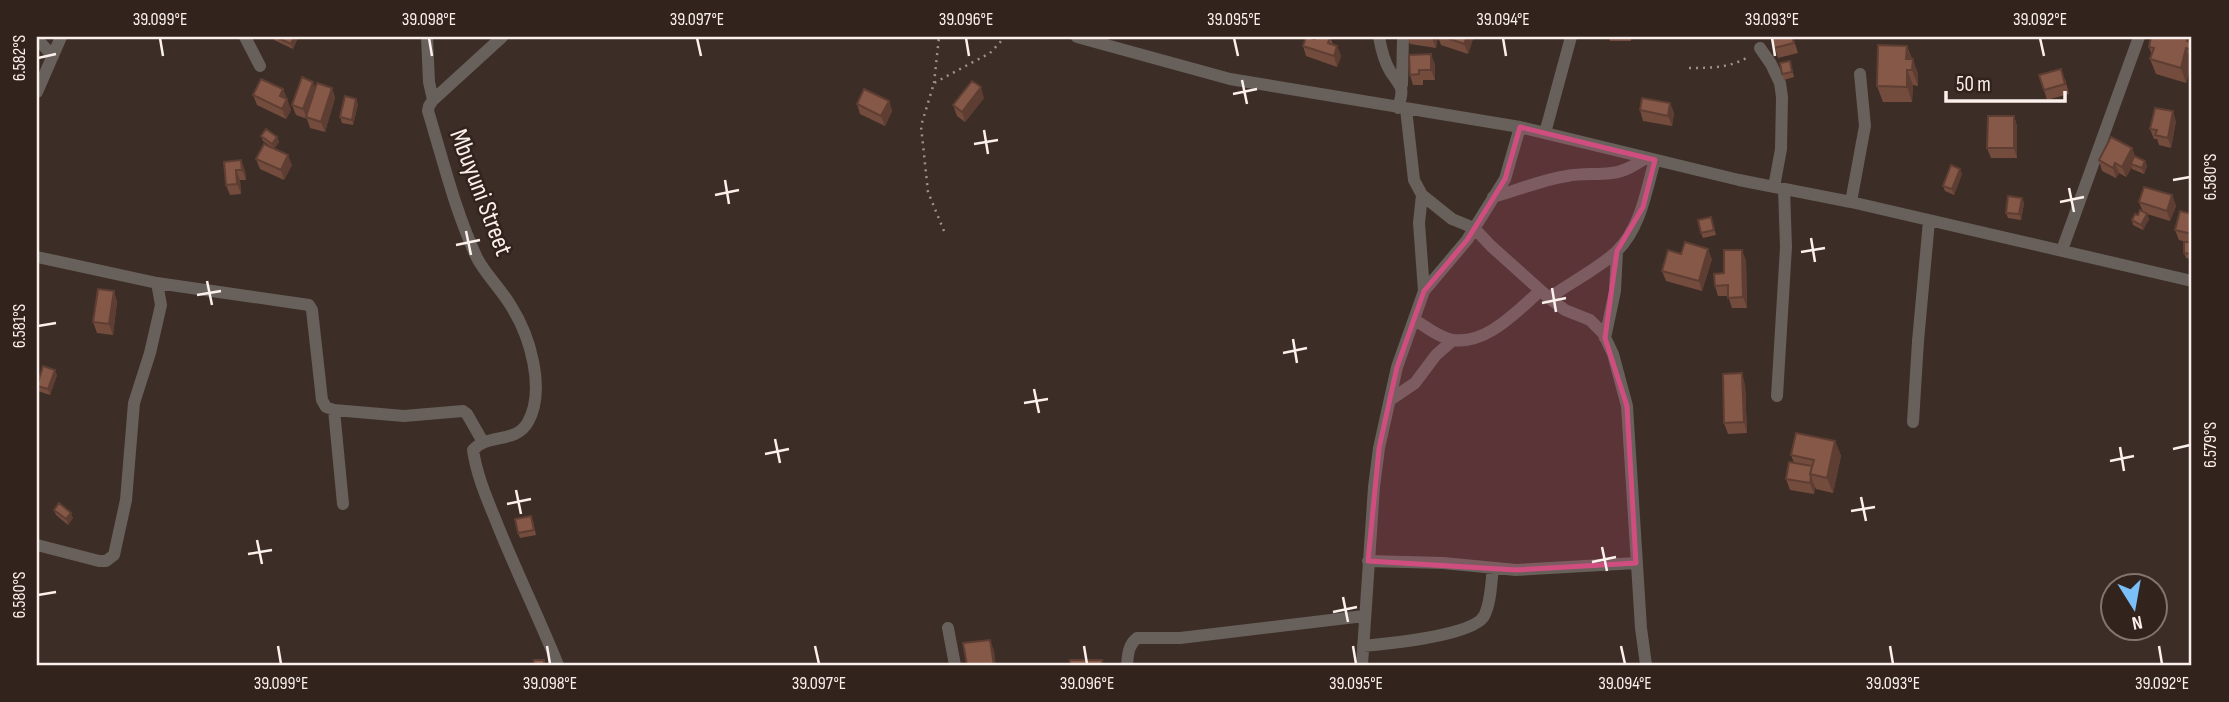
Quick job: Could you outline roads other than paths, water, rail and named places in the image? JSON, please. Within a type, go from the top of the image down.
[{"type":"street","points":[[37,92],[61,37]]},
{"type":"street","points":[[245,37],[260,66]]},
{"type":"street","points":[[427,37],[429,82],[433,100]]},
{"type":"street","name":"Mbuyuni Street","points":[[483,442],[513,436],[527,424],[537,396],[529,341],[512,306],[478,259],[455,200],[428,111],[433,100],[502,37]]},
{"type":"street","points":[[1077,37],[1230,79],[1520,127],[2192,281]]},
{"type":"street","points":[[1379,37],[1390,71],[1400,81],[1413,180],[1422,195],[1452,219],[1474,228],[1544,295],[1565,310],[1590,320],[1603,333],[1613,354],[1627,407],[1640,628],[1646,665]]},
{"type":"street","points":[[1401,89],[1403,37]]},
{"type":"street","points":[[1545,133],[1572,37]]},
{"type":"street","points":[[2062,250],[2139,37]]},
{"type":"street","points":[[37,39],[52,56]]},
{"type":"street","points":[[1760,48],[1780,83],[1782,97],[1779,188],[1786,247],[1777,396]]},
{"type":"street","points":[[1852,202],[1865,126],[1860,74]]},
{"type":"street","points":[[1424,291],[1467,240],[1505,178],[1520,127]]},
{"type":"street","points":[[1493,197],[1527,185],[1566,176],[1611,174],[1651,159]]},
{"type":"street","points":[[1415,320],[1453,340],[1474,340],[1617,251],[1635,225],[1643,207],[1651,159]]},
{"type":"street","points":[[1362,665],[1368,561],[1379,448],[1398,367],[1424,291],[1419,223],[1422,195]]},
{"type":"street","points":[[1913,422],[1917,341],[1929,221]]},
{"type":"street","points":[[1605,338],[1615,292],[1617,251]]},
{"type":"street","points":[[37,257],[157,283],[309,305],[312,310],[322,400],[326,407],[404,416],[463,411],[467,414],[483,442],[473,450],[476,470],[558,665]]},
{"type":"street","points":[[37,545],[99,561],[106,561],[114,555],[126,500],[134,403],[150,353],[161,304],[157,283]]},
{"type":"street","points":[[1390,400],[1415,383],[1436,355],[1453,340]]},
{"type":"street","points":[[334,410],[343,504]]},
{"type":"street","points":[[1368,561],[1443,563],[1516,570],[1636,563]]},
{"type":"street","points":[[1363,646],[1456,632],[1474,625],[1484,616],[1493,568]]},
{"type":"street","points":[[1127,665],[1132,642],[1137,638],[1180,638],[1364,616]]},
{"type":"street","points":[[948,628],[955,665]]}]
